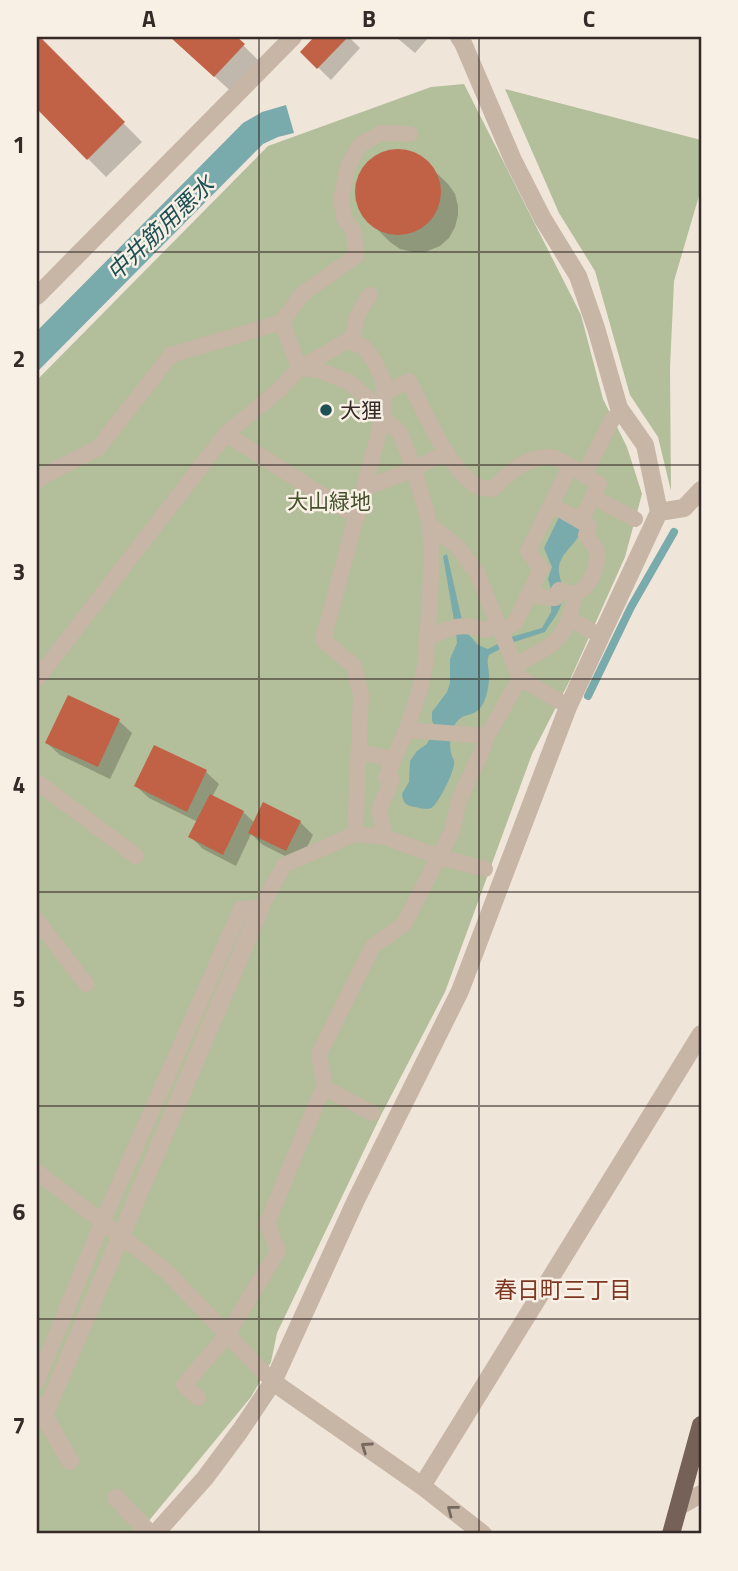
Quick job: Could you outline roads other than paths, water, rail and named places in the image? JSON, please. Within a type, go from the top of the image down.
[{"type":"main road","points":[[671,1534],[701,1425]]},
{"type":"street","points":[[37,296],[293,37]]},
{"type":"street","points":[[116,1498],[153,1534],[205,1478],[273,1382],[356,1200],[460,990],[568,706],[659,512],[645,445],[618,408],[596,328],[578,276],[543,219],[513,160],[461,40]]},
{"type":"street","points":[[37,481],[98,448],[170,355],[282,322],[302,294],[355,256],[354,232],[344,218],[341,199],[348,166],[360,145],[381,133],[410,134]]},
{"type":"street","points":[[353,343],[358,312],[370,295]]},
{"type":"street","points":[[282,322],[299,368]]},
{"type":"street","points":[[37,679],[226,434],[279,390],[299,368],[347,341],[363,346],[383,380],[383,417],[323,639],[355,666],[361,695],[355,834]]},
{"type":"street","points":[[299,368],[319,370],[349,382],[375,405],[400,433],[414,469],[430,525],[431,604],[424,673],[406,730],[386,777],[392,779],[379,810],[385,837]]},
{"type":"street","points":[[383,393],[409,381],[446,452],[465,477],[480,488],[493,489],[509,473],[531,459],[553,457],[599,484],[581,521]]},
{"type":"street","points":[[427,639],[450,627],[471,625],[486,630],[500,629],[514,623],[541,569],[528,551],[551,504],[613,418]]},
{"type":"street","points":[[226,434],[357,517]]},
{"type":"street","points":[[365,488],[414,469],[446,452]]},
{"type":"street","points":[[659,512],[684,508],[701,490]]},
{"type":"street","points":[[593,497],[635,519]]},
{"type":"street","points":[[530,592],[542,597],[585,588],[597,561],[596,548],[586,535],[589,526],[551,504]]},
{"type":"street","points":[[430,525],[457,546],[477,573],[516,667],[559,701]]},
{"type":"street","points":[[563,594],[570,619],[592,631]]},
{"type":"street","points":[[198,1398],[184,1385],[227,1335],[278,1251],[267,1223],[325,1088],[319,1054],[373,946],[404,924],[439,857],[452,831],[458,800],[481,753],[516,667],[551,647],[570,619]]},
{"type":"street","points":[[406,730],[487,736]]},
{"type":"street","points":[[359,752],[394,759]]},
{"type":"street","points":[[37,782],[136,856]]},
{"type":"street","points":[[70,1461],[41,1409],[121,1237],[261,906],[284,864],[355,834],[385,837],[439,857],[485,869]]},
{"type":"street","points":[[37,1381],[102,1223],[242,909],[261,906]]},
{"type":"street","points":[[37,920],[86,984]]},
{"type":"street","points":[[422,1486],[701,1034]]},
{"type":"street","points":[[325,1088],[372,1113]]},
{"type":"street","points":[[37,1172],[165,1270],[273,1382],[422,1486],[483,1534]]},
{"type":"street","points":[[680,1506],[701,1494]]},
{"type":"water","name":"中井筋用悪水","points":[[286,105],[294,133],[263,144],[37,372],[37,331],[243,123],[262,112]]},
{"type":"water","points":[[560,515],[582,529],[559,566],[562,601],[558,611],[545,632],[511,643],[489,655],[489,680],[483,704],[478,711],[459,719],[453,729],[450,746],[454,765],[442,794],[429,809],[407,805],[402,794],[409,782],[410,761],[417,751],[427,744],[435,726],[432,712],[447,692],[450,683],[450,659],[457,643],[443,556],[447,554],[464,629],[478,645],[488,649],[511,637],[542,628],[551,612],[552,593],[548,579],[552,567],[544,548]]},
{"type":"waterway","points":[[588,696],[631,607],[674,532]]},
{"type":"place","name":"大狸","points":[[326,410]]},
{"type":"district","name":"春日町三丁目","points":[[563,1289]]},
{"type":"park label","name":"大山緑地","points":[[329,501]]}]
